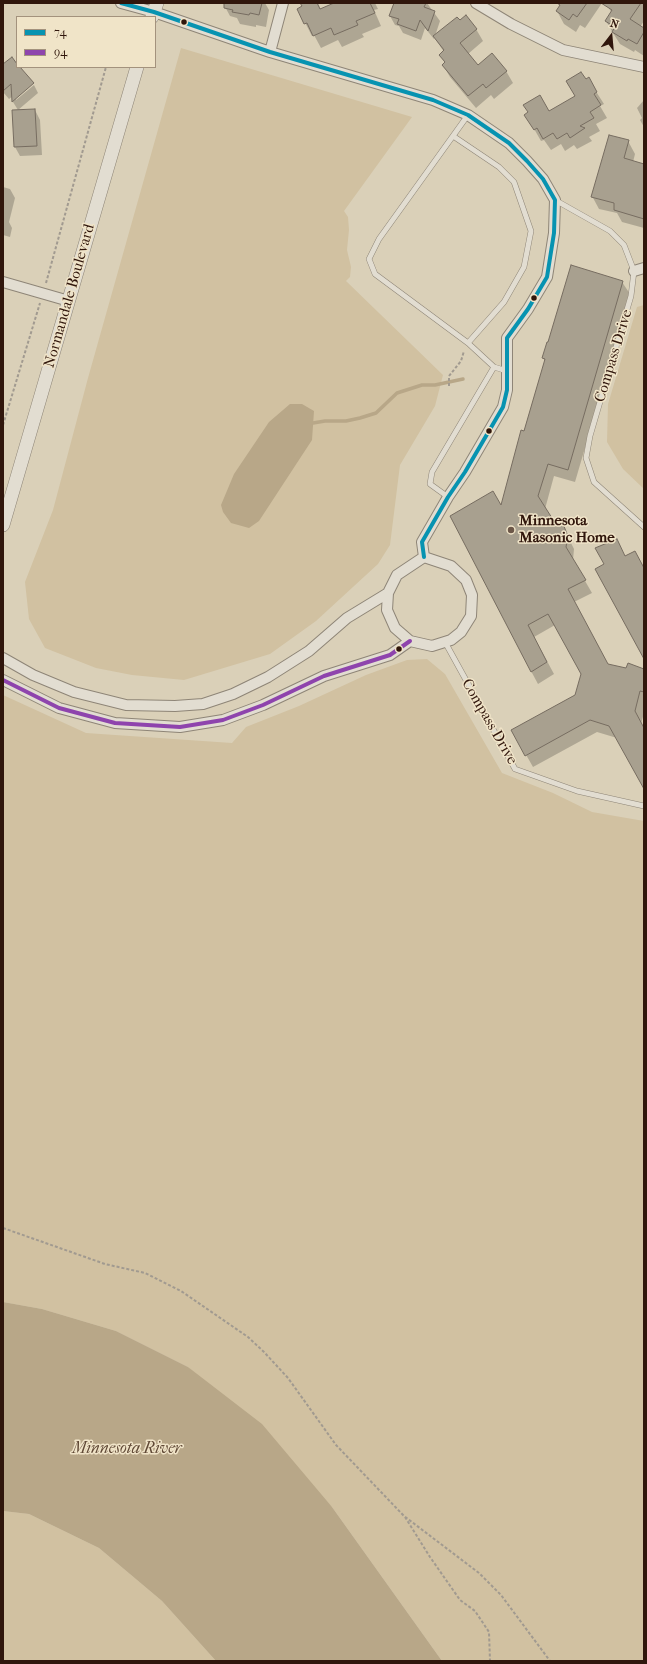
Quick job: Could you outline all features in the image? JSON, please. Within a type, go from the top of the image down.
[{"type":"street","points":[[121,3],[154,11],[270,52],[426,98],[468,115],[509,143],[528,161],[543,180],[555,200],[554,233],[547,277],[528,309],[507,338],[506,390],[503,407],[422,542],[424,557]]},
{"type":"street","points":[[270,52],[283,3]]},
{"type":"street","points":[[476,3],[511,24],[562,50],[644,67]]},
{"type":"street","name":"Normandale Boulevard","points":[[3,525],[136,68]]},
{"type":"street","points":[[634,271],[644,268]]},
{"type":"street","points":[[3,282],[69,301]]},
{"type":"street","points":[[424,557],[450,566],[466,580],[472,595],[471,616],[461,632],[451,640],[432,646],[410,641],[395,628],[387,610],[388,593],[397,575],[424,557]]},
{"type":"street","points":[[3,658],[33,675],[74,692],[126,705],[175,706],[203,704],[233,694],[268,677],[309,651],[348,618],[388,593]]},
{"type":"street","points":[[3,680],[59,708],[115,723],[180,727],[223,720],[263,705],[324,676],[390,655],[410,641]]},
{"type":"lane","points":[[468,115],[379,239],[369,259],[375,274],[468,343],[494,367],[507,371]]},
{"type":"lane","points":[[453,136],[499,167],[514,182],[531,231],[524,267],[504,302],[468,343]]},
{"type":"lane","name":"Compass Drive","points":[[555,200],[610,231],[624,245],[634,271],[631,296],[590,436],[586,458],[594,482],[644,527]]},
{"type":"lane","points":[[448,497],[430,484],[432,472],[494,367]]},
{"type":"lane","name":"Compass Drive","points":[[445,642],[515,770],[577,791],[644,806]]},
{"type":"path","points":[[3,425],[43,293],[106,68]]},
{"type":"path","points":[[449,386],[449,376],[461,361],[468,343]]},
{"type":"path","points":[[3,1229],[105,1264],[145,1273],[181,1291],[248,1337],[288,1378],[336,1445],[404,1516],[479,1572],[501,1595],[550,1661]]},
{"type":"path","points":[[404,1516],[460,1600],[476,1611],[488,1632],[490,1661]]},
{"type":"shaded area","points":[[181,48],[412,117],[344,211],[348,217],[349,230],[347,250],[351,267],[350,277],[346,281],[443,375],[435,406],[400,465],[390,545],[378,564],[316,621],[270,654],[184,680],[132,675],[96,668],[45,648],[29,619],[25,582],[53,510],[88,378]]},
{"type":"shaded area","points":[[644,305],[644,489],[623,469],[607,442],[608,404],[637,307]]},
{"type":"shaded area","points":[[427,659],[445,674],[502,773],[553,793],[592,812],[644,821],[644,1661],[442,1661],[332,1507],[188,1367],[116,1331],[42,1309],[3,1302],[3,695],[86,733],[232,743],[246,727],[299,706],[366,675],[407,660]]},
{"type":"shaded area","points":[[3,1511],[29,1514],[99,1548],[162,1601],[216,1661],[3,1661]]},
{"type":"water","points":[[290,404],[302,404],[314,411],[312,440],[259,521],[249,528],[231,523],[223,512],[221,505],[234,474],[269,422]]},
{"type":"water","name":"Minnesota River","points":[[3,1302],[42,1309],[116,1331],[188,1367],[262,1424],[332,1507],[442,1661],[216,1661],[162,1601],[99,1548],[29,1514],[3,1511]]},
{"type":"building","points":[[224,3],[262,3],[259,15],[250,13],[249,15],[232,12],[233,10],[224,8]]},
{"type":"building","points":[[300,3],[317,3],[320,9],[334,3],[370,3],[375,13],[356,21],[358,25],[334,35],[331,28],[313,36],[307,23],[304,24],[297,9],[302,6]]},
{"type":"building","points":[[394,3],[426,3],[424,7],[435,11],[428,31],[420,20],[416,31],[397,24],[399,19],[389,16]]},
{"type":"building","points":[[557,3],[587,3],[577,17],[573,14],[569,20],[556,11],[560,5]]},
{"type":"building","points":[[601,3],[641,3],[630,19],[644,28],[644,32],[637,44],[628,39],[627,41],[612,32],[615,27],[605,21],[612,10]]},
{"type":"building","points":[[466,15],[477,29],[460,43],[478,65],[492,53],[507,71],[486,88],[483,84],[468,96],[442,65],[445,62],[439,55],[444,50],[433,36],[457,17],[460,20]]},
{"type":"building","points":[[12,57],[16,63],[16,68],[21,68],[34,83],[12,102],[11,84],[3,91],[3,64]]},
{"type":"building","points":[[581,72],[586,79],[589,77],[597,92],[594,94],[601,105],[590,112],[594,118],[580,126],[585,128],[570,138],[567,133],[557,139],[553,133],[543,139],[537,128],[534,130],[524,115],[528,112],[523,105],[540,95],[549,111],[575,96],[566,81]]},
{"type":"building","points":[[35,109],[37,146],[14,147],[12,110]]},
{"type":"building","points":[[609,135],[629,140],[624,158],[644,164],[644,219],[614,210],[614,203],[591,197]]},
{"type":"building","name":"Minnesota Masonic Home","points":[[571,265],[623,281],[568,470],[548,464],[538,496],[552,518],[563,524],[568,536],[566,547],[586,580],[568,589],[608,664],[626,668],[628,663],[644,669],[644,692],[640,691],[635,711],[644,728],[644,789],[609,726],[590,720],[525,756],[511,730],[575,695],[581,674],[548,614],[528,625],[547,662],[531,672],[450,516],[493,491],[501,505],[521,430],[524,431],[545,359],[542,358]]},
{"type":"building","points":[[617,539],[625,556],[635,551],[644,568],[644,659],[595,569],[604,564],[595,548]]},
{"type":"waterway","points":[[313,423],[325,421],[346,421],[360,418],[376,413],[397,393],[422,385],[435,385],[463,379]]},
{"type":"transit line","name":"74","points":[[121,3],[154,12],[270,52],[433,100],[468,115],[509,143],[543,179],[555,200],[554,233],[547,277],[528,309],[507,338],[507,390],[503,407],[422,542],[424,557]]},
{"type":"transit line","name":"94","points":[[3,680],[59,708],[115,723],[180,727],[223,720],[263,705],[324,676],[390,655],[410,641]]},
{"type":"place","name":"Minnesota Masonic Home","points":[[511,530]]}]
